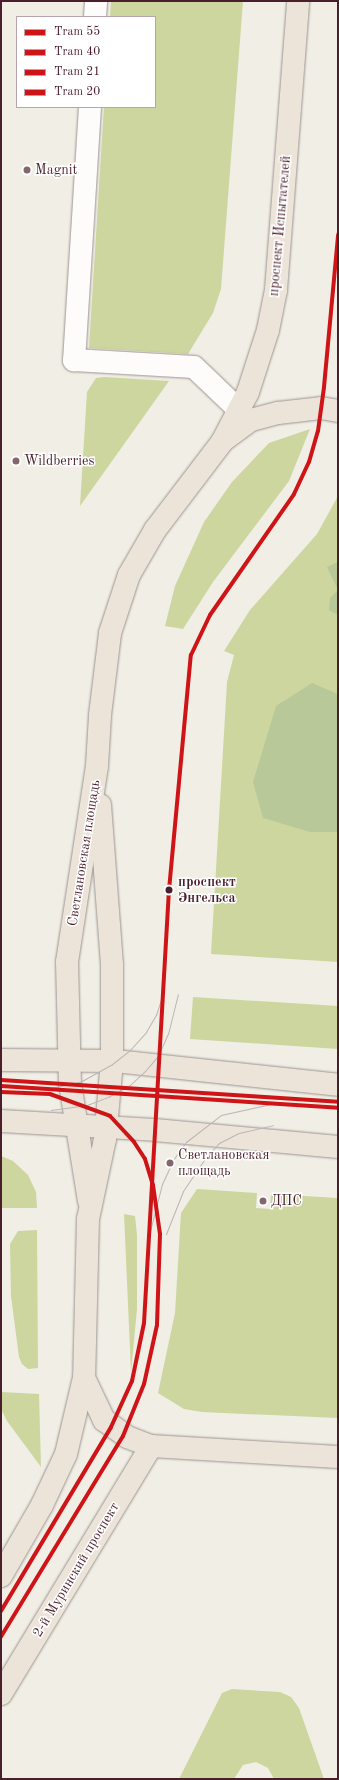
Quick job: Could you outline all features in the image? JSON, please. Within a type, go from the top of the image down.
[{"type":"main road","name":"проспект Испытателей","points":[[222,442],[248,392],[268,330],[276,290],[298,1]]},
{"type":"main road","points":[[222,442],[251,420],[278,413],[321,408],[338,411]]},
{"type":"main road","name":"Светлановская площадь","points":[[222,442],[155,530],[129,575],[110,633],[100,715],[97,766],[67,962],[69,1059],[77,1126],[89,1201],[84,1378],[104,1420],[127,1437],[151,1446],[338,1457]]},
{"type":"main road","name":"Светлановская площадь","points":[[89,1201],[106,1127],[112,1061],[112,965],[97,766]]},
{"type":"main road","points":[[1,1060],[69,1059],[175,1065],[338,1085]]},
{"type":"main road","points":[[1,1121],[106,1127],[338,1147]]},
{"type":"main road","points":[[1,1576],[42,1506],[66,1454],[84,1378]]},
{"type":"main road","name":"2-й Муринский проспект","points":[[1,1694],[151,1446]]},
{"type":"street","points":[[95,16],[96,1]]},
{"type":"street","points":[[90,108],[74,360],[194,367],[238,409]]},
{"type":"green space","points":[[111,1],[243,1],[221,289],[213,313],[188,354],[89,348],[104,108],[156,108],[156,16],[110,16]]},
{"type":"green space","points":[[104,377],[169,381],[80,506],[87,392],[96,378]]},
{"type":"green space","points":[[310,429],[289,481],[213,582],[183,629],[165,626],[175,586],[204,522],[232,482],[269,443]]},
{"type":"green space","points":[[338,496],[338,962],[211,954],[227,682],[234,655],[224,651],[250,610],[317,534]]},
{"type":"green space","points":[[338,562],[338,590],[327,567]]},
{"type":"green space","points":[[338,590],[338,615],[329,610],[330,598]]},
{"type":"green space","points":[[312,683],[338,694],[338,832],[310,832],[263,818],[253,782],[276,706]]},
{"type":"green space","points":[[193,997],[338,1006],[338,1049],[190,1039]]},
{"type":"green space","points":[[1,1156],[13,1161],[28,1175],[36,1192],[37,1208],[1,1208]]},
{"type":"green space","points":[[197,1189],[257,1193],[256,1208],[270,1209],[271,1194],[338,1198],[338,1418],[202,1412],[184,1409],[158,1393],[175,1313],[181,1213]]},
{"type":"green space","points":[[124,1214],[135,1216],[137,1235],[137,1309],[131,1372]]},
{"type":"green space","points":[[37,1230],[38,1368],[28,1369],[22,1364],[19,1357],[11,1296],[10,1244],[18,1231]]},
{"type":"green space","points":[[1,1392],[39,1394],[41,1467],[7,1421],[1,1409]]},
{"type":"green space","points":[[232,1689],[280,1692],[291,1697],[299,1708],[324,1779],[274,1779],[268,1768],[256,1762],[243,1765],[234,1779],[179,1779],[222,1693]]},
{"type":"tram line","name":"55","points":[[1,1611],[111,1427],[132,1381],[144,1323],[169,890],[191,655],[210,615],[294,494],[309,462],[318,431],[324,387],[338,235]]},
{"type":"tram line","points":[[51,1088],[80,1082],[111,1065],[130,1050],[146,1032],[156,1015],[163,993]]},
{"type":"tram line","points":[[51,1110],[87,1105],[108,1097],[131,1084],[158,1056],[168,1034],[178,994]]},
{"type":"tram line","name":"20","points":[[1,1080],[338,1102]]},
{"type":"tram line","name":"21","points":[[1,1086],[338,1108]]},
{"type":"tram line","name":"40","points":[[1,1092],[50,1094],[110,1116],[134,1142],[145,1159],[153,1185],[160,1234],[157,1325],[144,1384],[123,1436],[1,1637]]},
{"type":"tram line","points":[[149,1235],[162,1184],[173,1160],[186,1142],[221,1115],[271,1104]]},
{"type":"tram line","points":[[166,1234],[183,1191],[206,1157],[219,1143],[239,1133],[273,1125]]},
{"type":"place","name":"Magnit","points":[[27,170]]},
{"type":"place","name":"Wildberries","points":[[16,461]]},
{"type":"place","name":"проспект Энгельса","points":[[169,890]]},
{"type":"place","name":"Светлановская площадь","points":[[170,1163]]},
{"type":"place","name":"ДПС","points":[[263,1201]]}]
